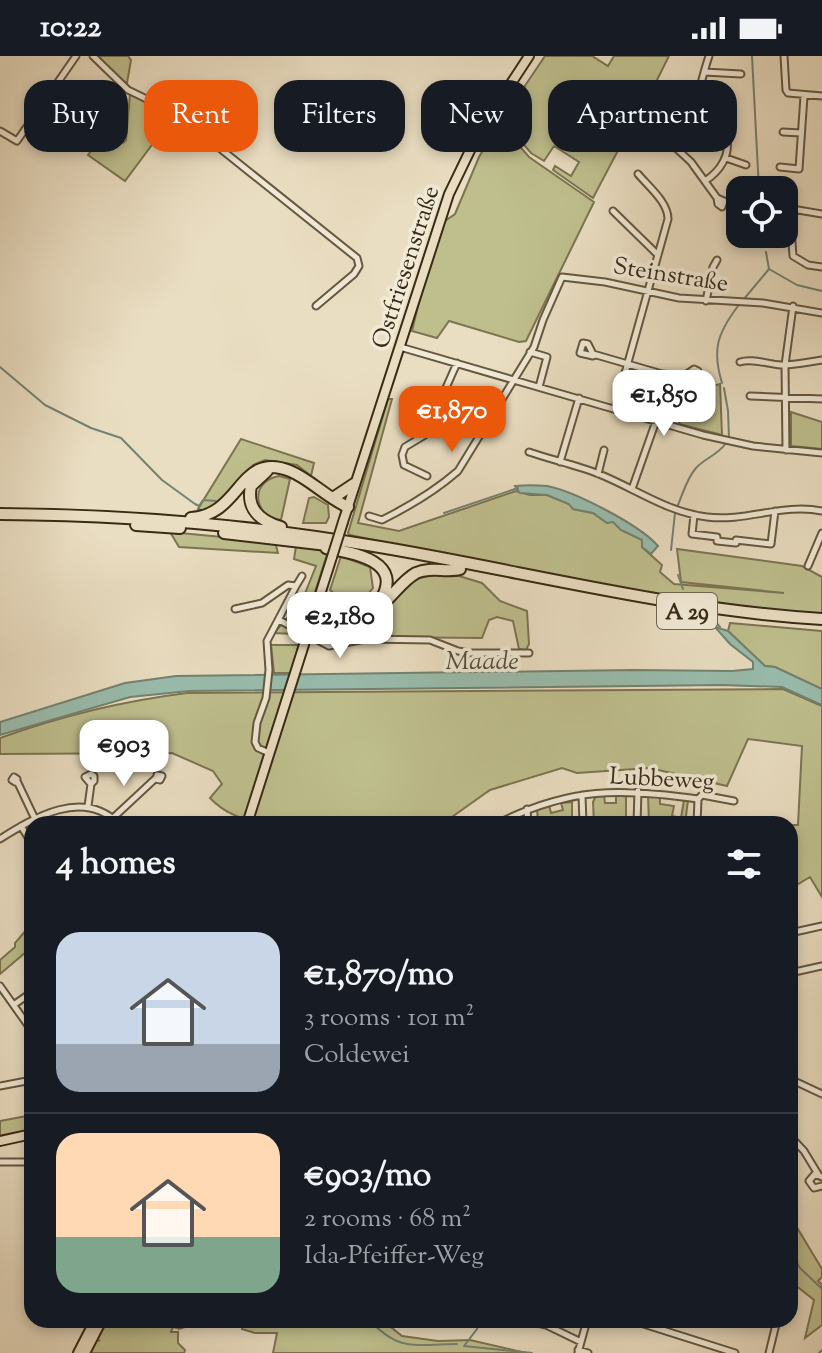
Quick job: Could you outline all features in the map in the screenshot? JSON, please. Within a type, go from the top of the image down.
[{"type":"highway","points":[[166,520],[196,518],[216,512],[252,473],[264,467],[293,472],[349,504]]},
{"type":"highway","points":[[277,468],[260,475],[255,481],[250,492],[251,505],[264,521],[306,535]]},
{"type":"highway","points":[[331,495],[346,492],[354,484]]},
{"type":"highway","name":"A 29","points":[[0,514],[166,520],[306,535],[657,601],[822,622]]},
{"type":"highway","name":"A 29","points":[[0,521],[134,525],[317,544],[657,607],[744,618],[822,622]]},
{"type":"highway","points":[[317,544],[366,557],[379,566],[385,575],[386,587],[376,607]]},
{"type":"highway","points":[[319,614],[361,613],[376,607],[416,573],[428,569],[460,569]]},
{"type":"main road","name":"Ostfriesenstraße","points":[[249,816],[296,668],[319,614],[354,484],[440,219],[478,134],[529,56]]},
{"type":"main road","points":[[0,1141],[24,1136]]},
{"type":"main road","points":[[78,1353],[91,1328]]},
{"type":"main road","points":[[85,1353],[98,1328]]},
{"type":"street","points":[[0,131],[17,141],[76,56]]},
{"type":"street","points":[[93,56],[128,90],[159,105],[230,155],[357,258],[359,266],[354,274],[316,306]]},
{"type":"street","points":[[702,80],[709,56]]},
{"type":"street","points":[[784,56],[788,93],[822,96]]},
{"type":"street","points":[[704,72],[741,74]]},
{"type":"street","points":[[780,167],[799,169],[804,96]]},
{"type":"street","points":[[783,132],[801,133]]},
{"type":"street","points":[[681,152],[717,198]]},
{"type":"street","points":[[705,181],[717,171],[726,152]]},
{"type":"street","points":[[726,158],[746,165]]},
{"type":"street","points":[[615,409],[649,292],[668,212],[638,174]]},
{"type":"street","points":[[613,211],[658,256]]},
{"type":"street","points":[[822,214],[794,211],[790,215],[790,230],[793,256],[808,265],[822,267]]},
{"type":"street","points":[[706,301],[717,260]]},
{"type":"street","name":"Steinstraße","points":[[530,352],[562,277],[706,301],[793,306],[822,313]]},
{"type":"street","points":[[786,450],[785,365],[793,306]]},
{"type":"street","points":[[400,347],[734,442],[822,453]]},
{"type":"street","points":[[369,516],[382,520],[410,506],[458,471],[530,352],[547,357],[539,387]]},
{"type":"street","points":[[593,354],[662,374],[684,376]]},
{"type":"street","points":[[740,362],[747,360],[785,365],[822,360]]},
{"type":"street","points":[[427,476],[404,465],[402,455],[405,447],[425,435],[457,363]]},
{"type":"street","points":[[750,396],[822,399]]},
{"type":"street","points":[[560,462],[579,398]]},
{"type":"street","points":[[632,489],[656,421]]},
{"type":"street","points":[[598,474],[604,450]]},
{"type":"street","points":[[529,452],[598,474],[673,510],[694,515],[735,518],[800,508],[822,511]]},
{"type":"street","points":[[694,515],[692,534],[717,537],[717,541],[771,544],[775,511]]},
{"type":"street","points":[[808,566],[822,533]]},
{"type":"street","points":[[269,753],[258,748],[255,742],[258,716],[267,694],[267,641],[302,576]]},
{"type":"street","points":[[235,609],[262,603],[288,585],[296,586]]},
{"type":"street","points":[[279,620],[329,646],[365,639],[430,640],[470,653],[529,653]]},
{"type":"street","points":[[115,816],[156,778]]},
{"type":"street","points":[[17,781],[34,816]]},
{"type":"street","points":[[88,806],[91,784]]},
{"type":"street","points":[[637,816],[638,791]]},
{"type":"street","name":"Lubbeweg","points":[[513,816],[527,809],[582,795],[638,791],[698,799],[702,795],[734,801]]},
{"type":"street","points":[[582,795],[583,816]]},
{"type":"street","points":[[697,816],[698,799]]},
{"type":"street","points":[[42,816],[62,808],[88,806],[109,816]]},
{"type":"street","points":[[527,809],[527,816]]},
{"type":"street","points":[[0,839],[24,824]]},
{"type":"street","points":[[21,826],[24,831]]},
{"type":"street","points":[[798,931],[822,926]]},
{"type":"street","points":[[798,971],[822,966]]},
{"type":"street","points":[[0,986],[24,1018]]},
{"type":"street","points":[[15,1004],[24,998]]},
{"type":"street","points":[[0,1086],[24,1082]]},
{"type":"street","points":[[798,1083],[822,1094]]},
{"type":"street","points":[[798,1145],[820,1176],[811,1177],[809,1183],[816,1189],[822,1186]]},
{"type":"street","points":[[0,1162],[24,1162]]},
{"type":"street","points":[[552,1328],[581,1342]]},
{"type":"street","points":[[585,1328],[578,1352],[588,1353]]},
{"type":"street","points":[[655,1328],[735,1353]]},
{"type":"street","points":[[769,1353],[775,1328]]},
{"type":"green space","points":[[96,56],[128,56],[131,60],[128,80],[121,80]]},
{"type":"green space","points":[[545,56],[592,56],[608,66],[614,56],[669,56],[657,80],[548,80],[550,152],[544,161],[530,152],[532,80],[529,80]]},
{"type":"green space","points":[[130,94],[144,101],[144,152],[147,152],[125,181],[88,155],[90,152],[128,152]]},
{"type":"green space","points":[[482,152],[525,152],[594,202],[526,341],[519,342],[449,321],[437,338],[412,331],[422,289],[445,221],[455,214]]},
{"type":"green space","points":[[563,152],[617,152],[593,198],[553,170],[555,166],[571,176],[579,162]]},
{"type":"green space","points":[[720,384],[722,435],[679,424],[686,393]]},
{"type":"green space","points":[[388,399],[392,399],[358,523],[399,531],[516,491],[547,495],[569,504],[573,509],[593,513],[607,523],[613,521],[621,530],[643,540],[642,547],[662,565],[660,572],[674,584],[784,593],[681,582],[677,549],[802,566],[822,577],[822,615],[649,598],[350,535],[348,533]]},
{"type":"green space","points":[[791,412],[822,422],[822,449],[791,446]]},
{"type":"green space","points":[[241,439],[314,463],[311,476],[297,465],[265,460],[253,465],[220,504],[204,511],[198,509]]},
{"type":"green space","points":[[279,476],[290,479],[281,520],[264,512],[258,498],[263,484]]},
{"type":"green space","points":[[314,497],[328,505],[326,523],[303,523],[309,498]]},
{"type":"green space","points":[[170,532],[275,542],[278,553],[179,547]]},
{"type":"green space","points":[[296,546],[328,551],[304,627],[295,634],[274,633],[302,601],[316,566],[294,559]]},
{"type":"green space","points":[[341,556],[370,567],[373,588],[363,599],[347,601],[330,590]]},
{"type":"green space","points":[[434,574],[459,576],[482,583],[500,601],[527,611],[529,644],[526,650],[519,649],[513,621],[497,617],[489,620],[482,638],[375,637],[372,613],[417,579]]},
{"type":"green space","points":[[730,623],[822,631],[822,689],[775,667],[765,666],[728,631]]},
{"type":"green space","points":[[271,645],[300,645],[291,673],[274,673]]},
{"type":"green space","points":[[783,689],[822,706],[822,897],[810,877],[798,884],[802,746],[748,739],[727,786],[650,768],[577,773],[562,768],[490,790],[453,816],[239,816],[228,812],[210,798],[222,784],[213,771],[172,753],[0,754],[0,738],[23,730],[116,705],[187,693]]},
{"type":"green space","points":[[626,794],[626,816],[594,816],[596,796],[604,795],[605,803],[616,803],[616,795]]},
{"type":"green space","points":[[648,795],[660,797],[660,804],[674,806],[672,816],[649,816]]},
{"type":"green space","points":[[684,800],[688,800],[686,816],[681,816]]},
{"type":"green space","points":[[572,802],[572,816],[538,816],[537,808],[549,805],[551,813],[563,810],[561,803]]},
{"type":"green space","points":[[24,932],[24,954],[0,974],[0,960],[15,947]]},
{"type":"green space","points":[[24,1116],[24,1131],[0,1137],[0,1121]]},
{"type":"green space","points":[[798,1229],[822,1269],[822,1277],[818,1281],[822,1285],[822,1325],[805,1338],[814,1300],[798,1287]]},
{"type":"green space","points":[[101,1328],[173,1328],[171,1332],[178,1332],[178,1343],[185,1350],[184,1353],[90,1353],[97,1340],[100,1341],[96,1339]]},
{"type":"green space","points":[[392,1328],[402,1336],[438,1341],[470,1340],[526,1353],[273,1353],[277,1333],[255,1333],[242,1329]]},
{"type":"shaded area","points":[[515,486],[559,489],[622,519],[658,546],[651,554],[642,547],[642,540],[621,530],[613,522],[607,523],[593,513],[573,509],[569,504],[547,495],[520,493]]},
{"type":"shaded area","points":[[715,627],[728,631],[765,666],[775,667],[822,689],[822,705],[782,687],[722,685],[189,691],[130,697],[0,735],[0,722],[125,683],[176,676],[753,669],[753,662]]},
{"type":"waterway","points":[[752,56],[758,176]]},
{"type":"waterway","points":[[744,299],[769,269],[766,252]]},
{"type":"waterway","points":[[769,269],[797,285],[822,291]]},
{"type":"waterway","points":[[722,383],[717,361],[718,343],[725,325],[738,306]]},
{"type":"waterway","points":[[0,367],[45,405],[91,428],[121,438],[162,480],[195,504],[199,506],[203,500],[216,501]]},
{"type":"waterway","points":[[724,388],[729,438]]},
{"type":"waterway","points":[[678,505],[693,472],[726,443]]},
{"type":"waterway","points":[[444,513],[518,488]]},
{"type":"waterway","points":[[671,550],[675,513]]},
{"type":"waterway","points":[[678,575],[683,589]]},
{"type":"waterway","points":[[713,619],[720,627]]},
{"type":"waterway","points":[[798,1265],[822,1289]]},
{"type":"waterway","points":[[377,1328],[390,1338],[409,1344],[457,1344]]},
{"type":"waterway","points":[[477,1328],[464,1346],[532,1353]]},
{"type":"waterway","points":[[819,1353],[822,1350]]},
{"type":"water label","name":"Maade","points":[[482,660]]}]
